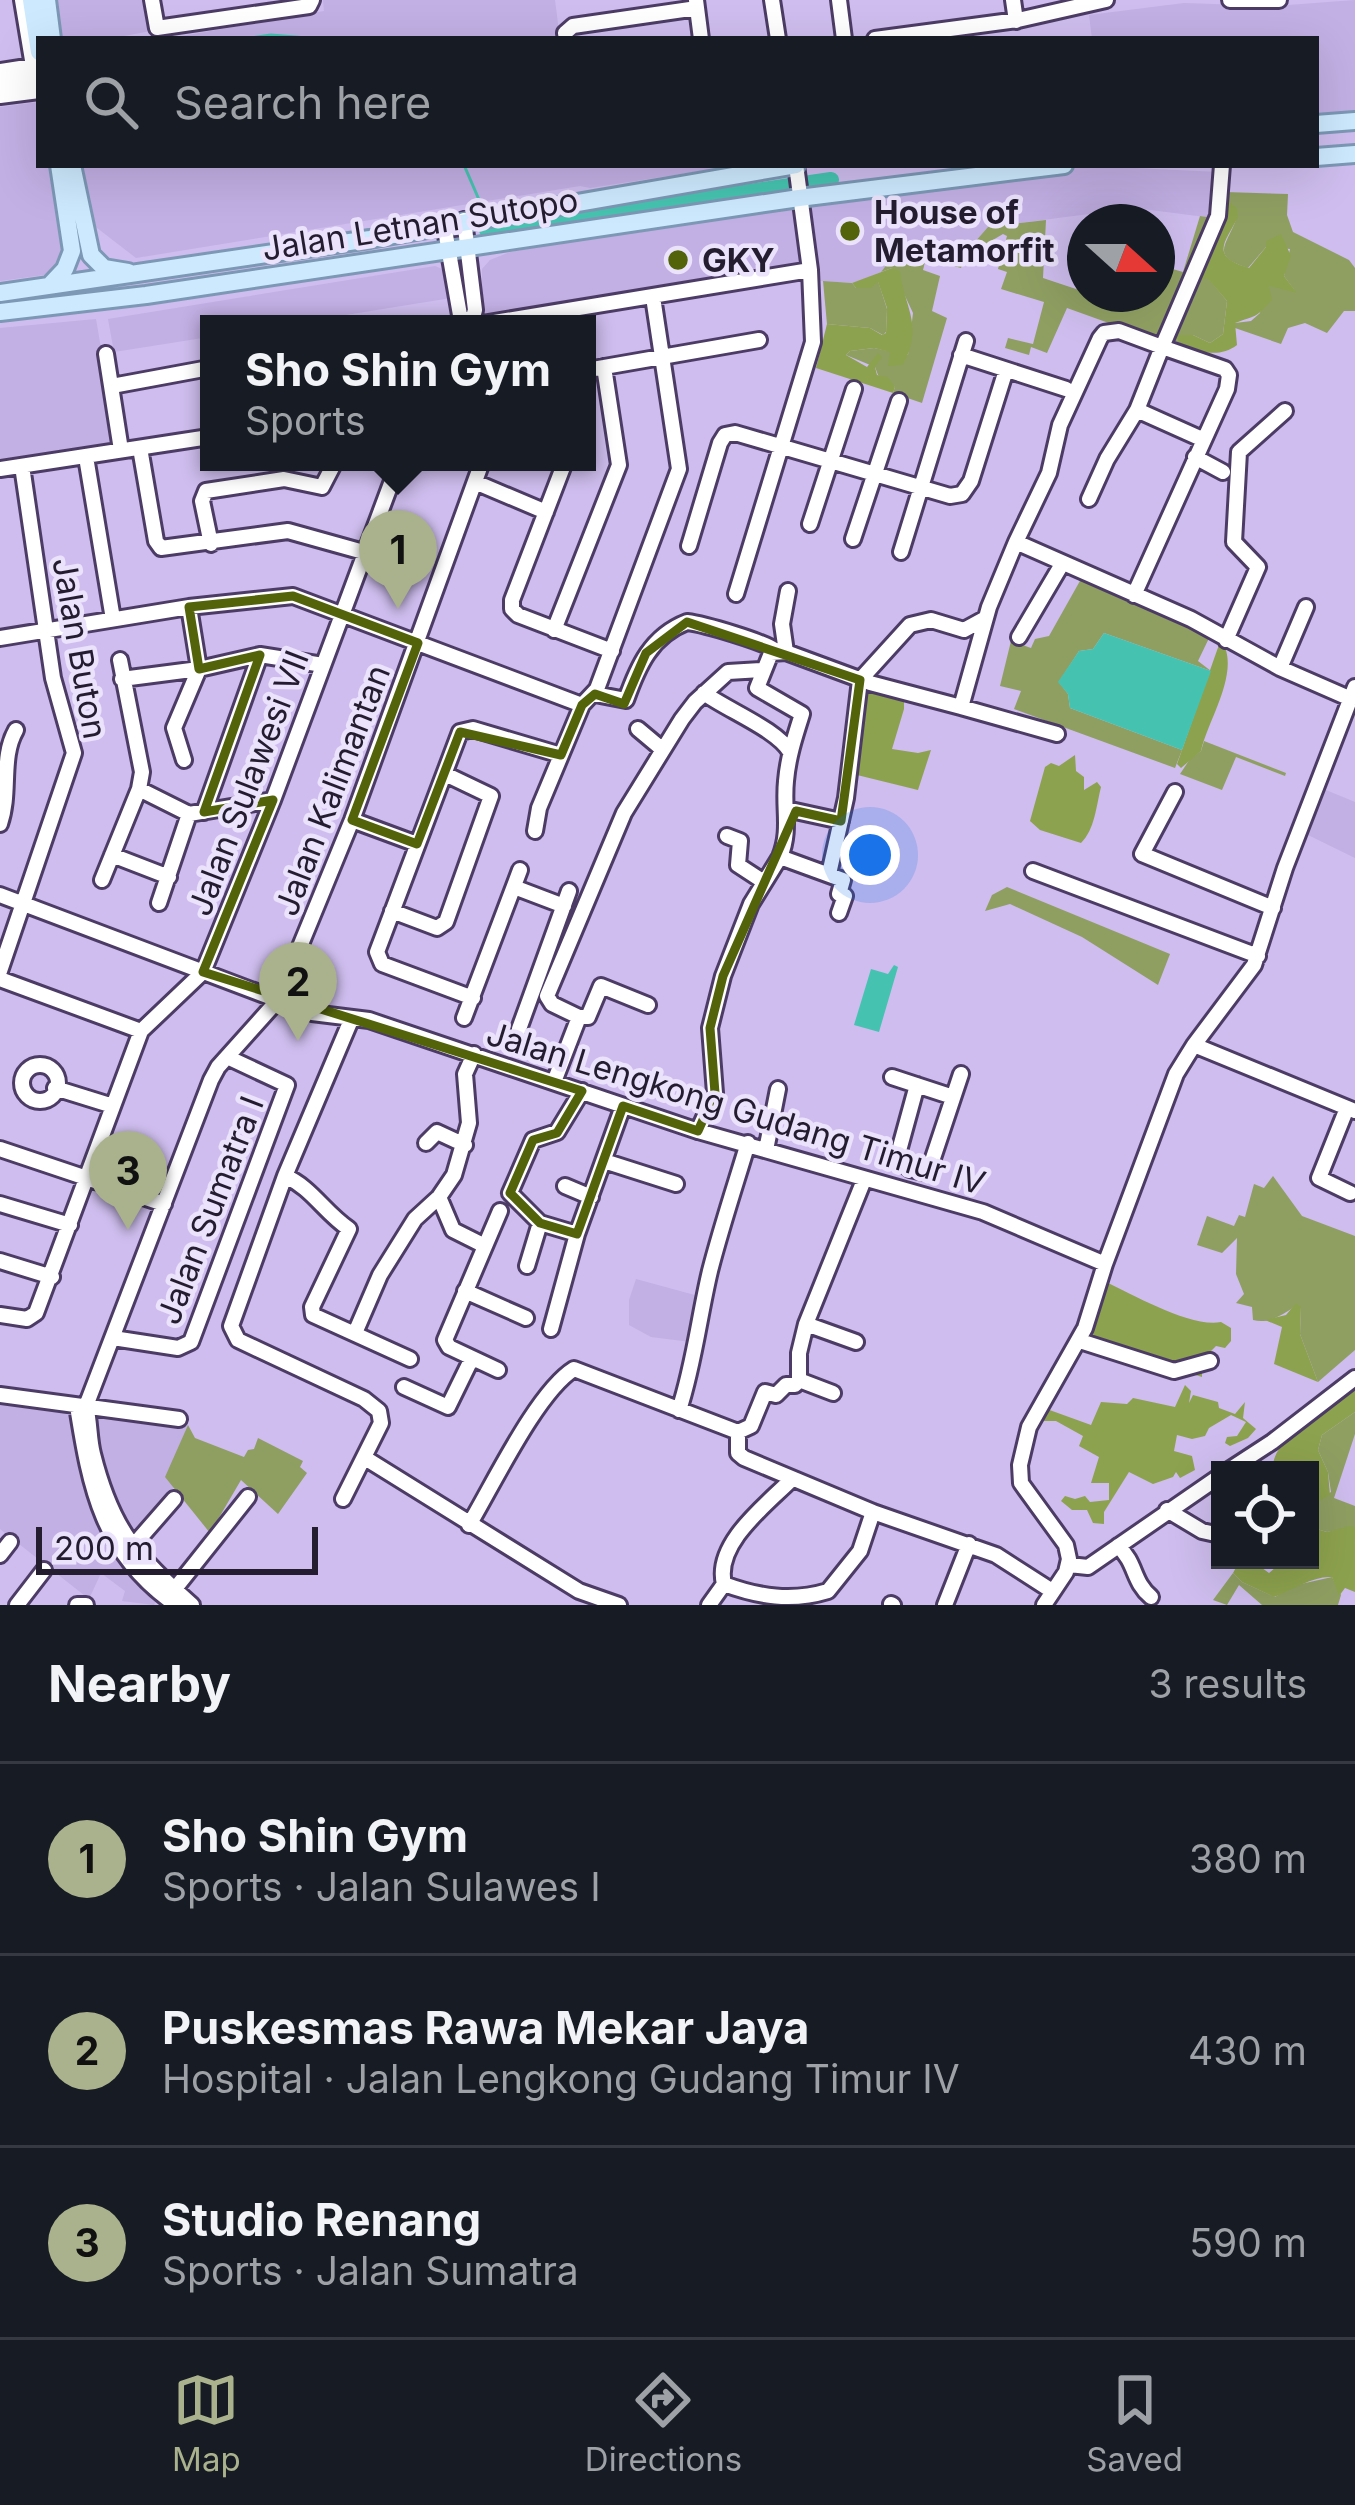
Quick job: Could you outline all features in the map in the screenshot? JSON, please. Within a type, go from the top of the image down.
[{"type":"main road","points":[[26,0],[36,40]]},
{"type":"main road","points":[[46,0],[52,36]]},
{"type":"main road","points":[[1319,124],[1355,121]]},
{"type":"main road","points":[[1319,157],[1355,154]]},
{"type":"main road","points":[[49,286],[65,269],[72,251],[58,168]]},
{"type":"main road","points":[[73,168],[91,255],[104,268],[140,275]]},
{"type":"main road","name":"Jalan Letnan Sutopo","points":[[0,292],[140,275],[464,220],[797,176],[991,168]]},
{"type":"main road","name":"Jalan Letnan Sutopo","points":[[0,312],[214,286],[469,246],[797,176]]},
{"type":"street","points":[[0,71],[33,66],[26,0]]},
{"type":"street","points":[[152,0],[157,28],[214,21],[262,7],[309,7],[312,1]]},
{"type":"street","points":[[210,0],[214,21]]},
{"type":"street","points":[[772,0],[778,36]]},
{"type":"street","points":[[839,0],[844,36]]},
{"type":"street","points":[[1012,0],[1016,20]]},
{"type":"street","points":[[897,36],[1124,0]]},
{"type":"street","points":[[1230,0],[1279,0]]},
{"type":"street","points":[[566,36],[573,26],[696,4],[701,36]]},
{"type":"street","points":[[0,71],[36,77]]},
{"type":"street","points":[[0,97],[36,91]]},
{"type":"street","points":[[1089,500],[1137,410],[1216,222],[1222,168]]},
{"type":"street","points":[[736,594],[813,342],[810,271],[797,176]]},
{"type":"street","points":[[464,220],[473,315]]},
{"type":"street","points":[[444,224],[460,315]]},
{"type":"street","points":[[539,315],[810,271]]},
{"type":"street","points":[[535,830],[536,816],[582,705],[595,694],[679,470],[653,297]]},
{"type":"street","points":[[961,706],[986,618],[1048,473],[1060,424],[1100,338],[1119,331],[1225,369],[1229,375],[1134,595]]},
{"type":"street","points":[[596,368],[758,340]]},
{"type":"street","points":[[901,552],[963,348],[1006,370],[1066,389]]},
{"type":"street","points":[[106,354],[121,450]]},
{"type":"street","points":[[554,630],[619,465],[604,367]]},
{"type":"street","points":[[112,386],[200,370]]},
{"type":"street","points":[[689,546],[725,434],[782,445],[950,496],[966,490],[1006,370]]},
{"type":"street","points":[[810,524],[854,389]]},
{"type":"street","points":[[854,539],[899,401]]},
{"type":"street","points":[[1137,410],[1204,440]]},
{"type":"street","points":[[1226,640],[1258,567],[1234,542],[1236,460],[1245,443],[1285,411]]},
{"type":"street","points":[[0,470],[200,438]]},
{"type":"street","points":[[140,448],[158,545],[171,549],[288,531],[367,553]]},
{"type":"street","points":[[86,457],[113,619]]},
{"type":"street","points":[[1195,458],[1223,472]]},
{"type":"street","name":"Jalan Buton","points":[[0,975],[20,902],[74,753],[53,679],[22,466]]},
{"type":"street","points":[[211,544],[202,501],[206,491],[284,478],[322,487],[330,471]]},
{"type":"street","name":"Jalan Sulawesi VII","points":[[203,972],[396,471]]},
{"type":"street","name":"Jalan Kalimantan","points":[[82,1406],[113,1338],[211,1080],[278,1000],[352,820],[479,471]]},
{"type":"street","points":[[562,471],[512,605],[518,616],[612,651]]},
{"type":"street","points":[[475,482],[546,512]]},
{"type":"street","points":[[1016,542],[1191,619],[1280,668],[1353,693],[1258,956],[1238,990],[1194,1045],[1170,1088],[1080,1341],[1037,1407],[1019,1475],[1066,1545],[1069,1564],[1043,1605]]},
{"type":"street","points":[[1019,637],[1062,564]]},
{"type":"street","points":[[739,717],[759,678],[781,652],[788,590]]},
{"type":"street","points":[[0,638],[189,607],[293,596],[582,705]]},
{"type":"street","points":[[184,760],[174,728],[199,669],[189,607]]},
{"type":"street","points":[[1280,668],[1306,608]]},
{"type":"street","points":[[829,874],[860,680],[910,625],[931,620],[964,630],[986,618]]},
{"type":"street","points":[[595,694],[626,700],[646,653],[664,634],[687,622],[762,640],[781,652],[860,680],[1057,734]]},
{"type":"street","points":[[159,903],[260,655]]},
{"type":"street","points":[[122,679],[260,655],[323,665]]},
{"type":"street","points":[[102,880],[142,772],[119,660]]},
{"type":"street","points":[[648,1005],[601,986],[588,1016],[579,1017],[552,1004],[548,996],[611,840],[662,750],[704,693],[731,670],[759,678]]},
{"type":"street","points":[[698,1131],[716,1084],[711,1020],[741,926],[789,834],[790,752],[802,714],[759,691],[759,678]]},
{"type":"street","points":[[704,693],[783,739],[790,752]]},
{"type":"street","points":[[473,998],[378,960],[392,910],[458,736],[469,728],[561,755]]},
{"type":"street","points":[[638,729],[662,750]]},
{"type":"street","points":[[0,824],[6,799],[4,757],[16,730]]},
{"type":"street","points":[[392,910],[434,927],[446,922],[491,796],[445,774]]},
{"type":"street","points":[[139,789],[196,813],[273,800]]},
{"type":"street","points":[[1133,869],[1175,792]]},
{"type":"street","points":[[786,809],[841,821]]},
{"type":"street","points":[[352,820],[417,844]]},
{"type":"street","points":[[727,836],[740,841],[738,865],[764,882]]},
{"type":"street","points":[[1142,854],[1273,908]]},
{"type":"street","points":[[112,855],[169,877]]},
{"type":"street","points":[[780,857],[843,880],[838,893],[845,896],[836,912]]},
{"type":"street","points":[[464,1018],[520,870]]},
{"type":"street","points":[[1033,871],[1258,956]]},
{"type":"street","points":[[514,887],[567,898],[519,1029]]},
{"type":"street","name":"Jalan Lengkong Gudang Timur IV","points":[[0,895],[313,1013],[369,1020],[698,1131],[983,1212],[1105,1264]]},
{"type":"street","points":[[0,1315],[33,1318],[141,1031],[203,972]]},
{"type":"street","points":[[0,975],[141,1031]]},
{"type":"street","points":[[554,1082],[579,1017]]},
{"type":"street","points":[[343,1499],[381,1415],[373,1404],[238,1340],[231,1327],[285,1176],[351,1020]]},
{"type":"street","points":[[1194,1045],[1351,1109],[1310,1190]]},
{"type":"street","points":[[355,1333],[380,1275],[415,1220],[440,1197],[465,1145],[469,1124],[465,1074],[474,1054]]},
{"type":"street","name":"Jalan Sumatra I","points":[[113,1338],[178,1348],[191,1342],[286,1085],[227,1057]]},
{"type":"street","points":[[917,1085],[896,1154],[899,1162],[924,1173],[930,1170],[961,1073]]},
{"type":"street","points":[[892,1077],[953,1097]]},
{"type":"street","points":[[55,1088],[113,1106]]},
{"type":"street","points":[[766,1150],[778,1089]]},
{"type":"street","points":[[578,1234],[540,1223],[510,1193],[533,1140],[557,1132],[582,1091]]},
{"type":"street","points":[[551,1329],[622,1106]]},
{"type":"street","points":[[427,1143],[437,1132],[465,1145]]},
{"type":"street","points":[[680,1410],[710,1270],[748,1143]]},
{"type":"street","points":[[0,1149],[164,1204]]},
{"type":"street","points":[[604,1162],[676,1184]]},
{"type":"street","points":[[904,1190],[910,1169]]},
{"type":"street","points":[[1319,1173],[1323,1182],[1350,1192]]},
{"type":"street","points":[[285,1176],[307,1186],[323,1210],[349,1229],[311,1311],[318,1320],[410,1359]]},
{"type":"street","points":[[469,1525],[542,1403],[569,1371],[583,1370],[738,1432],[751,1426],[765,1392],[776,1395],[799,1380],[806,1324],[865,1180]]},
{"type":"street","points":[[565,1186],[591,1197]]},
{"type":"street","points":[[440,1197],[456,1233],[484,1246]]},
{"type":"street","points":[[0,1204],[70,1225]]},
{"type":"street","points":[[498,1370],[448,1347],[445,1340],[500,1211]]},
{"type":"street","points":[[527,1266],[540,1223]]},
{"type":"street","points":[[0,1261],[52,1277]]},
{"type":"street","points":[[465,1291],[526,1318]]},
{"type":"street","points":[[806,1324],[856,1342]]},
{"type":"street","points":[[1080,1341],[1174,1370],[1210,1361]]},
{"type":"street","points":[[404,1388],[448,1407],[472,1358]]},
{"type":"street","points":[[1243,1461],[1355,1378]]},
{"type":"street","points":[[799,1380],[833,1393]]},
{"type":"street","points":[[0,1395],[179,1419]]},
{"type":"street","points":[[82,1406],[86,1472],[116,1532],[171,1600],[192,1605]]},
{"type":"street","points":[[738,1432],[740,1456],[873,1512],[997,1555],[1052,1591]]},
{"type":"street","points":[[365,1458],[579,1591],[619,1605]]},
{"type":"street","points":[[709,1605],[724,1584],[722,1569],[737,1538],[791,1480]]},
{"type":"street","points":[[1069,1564],[1088,1568],[1211,1482]]},
{"type":"street","points":[[171,1600],[248,1497]]},
{"type":"street","points":[[128,1552],[174,1499]]},
{"type":"street","points":[[1167,1510],[1211,1533]]},
{"type":"street","points":[[724,1584],[764,1597],[828,1591],[860,1551],[873,1512]]},
{"type":"street","points":[[0,1555],[10,1542]]},
{"type":"street","points":[[945,1605],[969,1544]]},
{"type":"street","points":[[1118,1546],[1131,1558],[1138,1585],[1151,1597]]},
{"type":"street","points":[[17,1605],[44,1570]]},
{"type":"highlighted area","points":[[293,596],[418,643],[352,820],[417,844],[460,732],[561,755],[582,705],[595,694],[624,704],[646,653],[687,622],[860,680],[841,821],[796,811],[723,976],[710,1028],[715,1093],[698,1131],[623,1106],[577,1234],[540,1223],[510,1193],[533,1140],[557,1133],[582,1091],[203,972],[273,800],[204,812],[260,655],[199,669],[189,607]]},
{"type":"shaded area","points":[[54,0],[147,0],[151,31],[60,36]]},
{"type":"shaded area","points":[[323,0],[555,0],[560,36],[182,36],[324,11]]},
{"type":"shaded area","points":[[1355,0],[1355,111],[1319,116],[1319,36],[1092,36],[1089,15],[1184,3],[1275,6]]},
{"type":"shaded area","points":[[36,102],[36,168],[54,168],[64,258],[51,274],[0,281],[0,107]]},
{"type":"shaded area","points":[[83,168],[720,168],[136,258],[92,224]]},
{"type":"shaded area","points":[[1075,168],[1219,172],[1213,218],[1175,213],[1175,204],[1067,204],[1067,217],[988,227],[967,251],[896,254],[881,272],[856,283],[820,281],[797,266],[482,315],[482,269],[510,252],[786,205]]},
{"type":"shaded area","points":[[1225,192],[1288,194],[1287,215],[1293,232],[1349,260],[1355,268],[1355,311],[1344,311],[1327,333],[1305,323],[1288,328],[1281,344],[1235,328],[1235,323],[1251,321],[1260,313],[1267,284],[1295,291],[1284,276],[1290,249],[1266,247],[1248,268],[1225,254],[1236,220],[1224,203]]},
{"type":"shaded area","points":[[1228,201],[1237,208],[1238,217],[1225,241],[1229,259],[1249,268],[1266,241],[1281,234],[1291,256],[1284,276],[1297,293],[1269,286],[1272,300],[1255,316],[1235,323],[1237,345],[1223,352],[1207,352],[1178,342],[1176,335],[1193,335],[1210,343],[1223,334],[1227,301],[1207,278],[1201,280],[1201,270]]},
{"type":"shaded area","points":[[1200,216],[1213,218],[1175,308],[1175,270],[1183,272]]},
{"type":"shaded area","points":[[1046,220],[1043,278],[1067,286],[1067,308],[1047,353],[1031,347],[1029,355],[1005,348],[1008,338],[1033,344],[1044,302],[1001,289],[1007,272],[998,269],[1007,236],[964,257],[961,268],[926,258],[923,270],[940,276],[932,311],[947,318],[922,403],[893,393],[895,387],[875,367],[846,355],[874,348],[908,355],[913,313],[892,268],[881,272],[895,254],[967,251],[988,227]]},
{"type":"shaded area","points":[[1207,253],[1202,279],[1207,277],[1227,301],[1223,334],[1210,343],[1193,335],[1177,335],[1178,342],[1170,339]]},
{"type":"shaded area","points":[[435,266],[448,281],[451,298],[346,315],[200,315],[200,338],[114,352],[108,319]]},
{"type":"shaded area","points":[[892,268],[900,271],[913,328],[903,365],[888,366],[890,352],[874,348],[846,355],[867,367],[878,353],[882,357],[875,367],[877,375],[888,377],[895,387],[893,393],[816,368],[827,324],[886,333],[887,308],[878,282],[871,288],[856,288],[852,283]]},
{"type":"shaded area","points":[[823,281],[852,283],[856,288],[878,281],[887,309],[886,332],[827,324]]},
{"type":"shaded area","points":[[1078,312],[1173,312],[1163,336],[1156,340]]},
{"type":"shaded area","points":[[96,319],[117,443],[0,465],[0,328]]},
{"type":"shaded area","points":[[1085,572],[1211,634],[1198,661],[1211,671],[1104,633],[1093,649],[1079,651],[1059,682],[1068,694],[1070,708],[1182,750],[1175,768],[1014,709],[1021,691],[1000,686],[1011,641],[1031,648],[1035,639],[1049,636]]},
{"type":"shaded area","points":[[1104,633],[1211,671],[1182,750],[1070,708],[1068,694],[1058,682],[1079,651],[1093,649]]},
{"type":"shaded area","points":[[1221,639],[1228,666],[1222,695],[1201,751],[1181,768],[1177,764]]},
{"type":"shaded area","points":[[867,693],[904,698],[892,749],[931,750],[918,790],[853,774]]},
{"type":"shaded area","points":[[1204,741],[1285,776],[1236,757],[1222,790],[1180,774]]},
{"type":"shaded area","points":[[1075,755],[1084,790],[1097,782],[1101,787],[1092,824],[1081,843],[1040,830],[1030,821],[1045,767],[1059,766]]},
{"type":"shaded area","points":[[1321,788],[1355,802],[1355,858],[1304,833]]},
{"type":"shaded area","points":[[1007,887],[1170,954],[1158,985],[1082,937],[1010,904],[985,911],[992,895]]},
{"type":"shaded area","points":[[894,965],[898,967],[879,1032],[854,1025],[871,969],[888,974]]},
{"type":"shaded area","points":[[1273,1176],[1302,1216],[1355,1236],[1355,1350],[1318,1382],[1300,1334],[1301,1307],[1269,1320],[1253,1320],[1252,1307],[1236,1303],[1244,1294],[1236,1274],[1237,1238],[1222,1253],[1197,1245],[1207,1216],[1234,1226],[1239,1215],[1245,1217],[1254,1184],[1264,1188]]},
{"type":"shaded area","points":[[636,1279],[702,1297],[691,1342],[651,1337],[629,1325],[629,1300]]},
{"type":"shaded area","points":[[1106,1282],[1179,1315],[1221,1322],[1231,1328],[1231,1341],[1225,1348],[1216,1346],[1202,1360],[1202,1377],[1087,1341]]},
{"type":"shaded area","points":[[1296,1303],[1301,1307],[1300,1334],[1318,1382],[1274,1364],[1282,1327],[1265,1320],[1286,1315]]},
{"type":"shaded area","points":[[1185,1385],[1191,1391],[1189,1403],[1193,1395],[1218,1402],[1219,1408],[1235,1414],[1245,1402],[1243,1418],[1256,1429],[1230,1446],[1225,1443],[1227,1437],[1237,1436],[1246,1422],[1231,1415],[1209,1428],[1205,1436],[1177,1435],[1174,1451],[1192,1456],[1195,1470],[1180,1478],[1176,1472],[1153,1484],[1129,1472],[1104,1512],[1104,1524],[1093,1523],[1087,1510],[1072,1510],[1061,1501],[1065,1496],[1085,1496],[1090,1502],[1109,1500],[1109,1483],[1091,1483],[1099,1457],[1079,1446],[1083,1436],[1056,1421],[1042,1421],[1044,1408],[1091,1425],[1101,1402],[1127,1404],[1133,1398],[1175,1407]]},
{"type":"shaded area","points":[[1355,1388],[1355,1412],[1322,1435],[1318,1450],[1328,1472],[1330,1495],[1319,1501],[1319,1461],[1274,1461],[1291,1435]]},
{"type":"shaded area","points":[[0,1402],[60,1410],[75,1420],[119,1552],[157,1599],[154,1605],[122,1601],[125,1591],[101,1573],[89,1599],[0,1529]]},
{"type":"shaded area","points":[[1355,1412],[1355,1434],[1334,1498],[1355,1506],[1355,1527],[1319,1530],[1319,1500],[1331,1492],[1318,1450],[1322,1435]]},
{"type":"shaded area","points":[[108,1413],[188,1425],[166,1477],[174,1487],[131,1537],[98,1463],[95,1426]]},
{"type":"shaded area","points":[[188,1425],[195,1438],[244,1457],[258,1438],[303,1461],[300,1467],[307,1473],[278,1514],[241,1480],[210,1533],[165,1477]]},
{"type":"shaded area","points":[[1355,1527],[1355,1592],[1345,1588],[1339,1596],[1332,1577],[1325,1577],[1274,1597],[1233,1573],[1235,1569],[1269,1573],[1274,1569],[1319,1569],[1319,1530]]},
{"type":"shaded area","points":[[1233,1573],[1275,1597],[1292,1586],[1332,1577],[1341,1595],[1338,1605],[1262,1605],[1239,1585],[1227,1605],[1213,1600]]},
{"type":"waterway","points":[[264,36],[283,36]]},
{"type":"waterway","points":[[465,168],[480,202]]},
{"type":"waterway","points":[[487,230],[831,180]]},
{"type":"place","name":"House of Metamorfit","points":[[850,231]]},
{"type":"place","name":"GKY","points":[[678,260]]},
{"type":"place","name":"Sho Shin Gym","points":[[398,609]]},
{"type":"place","name":"Puskesmas Rawa Mekar Jaya","points":[[298,1041]]},
{"type":"place","name":"Studio Renang","points":[[128,1230]]}]
